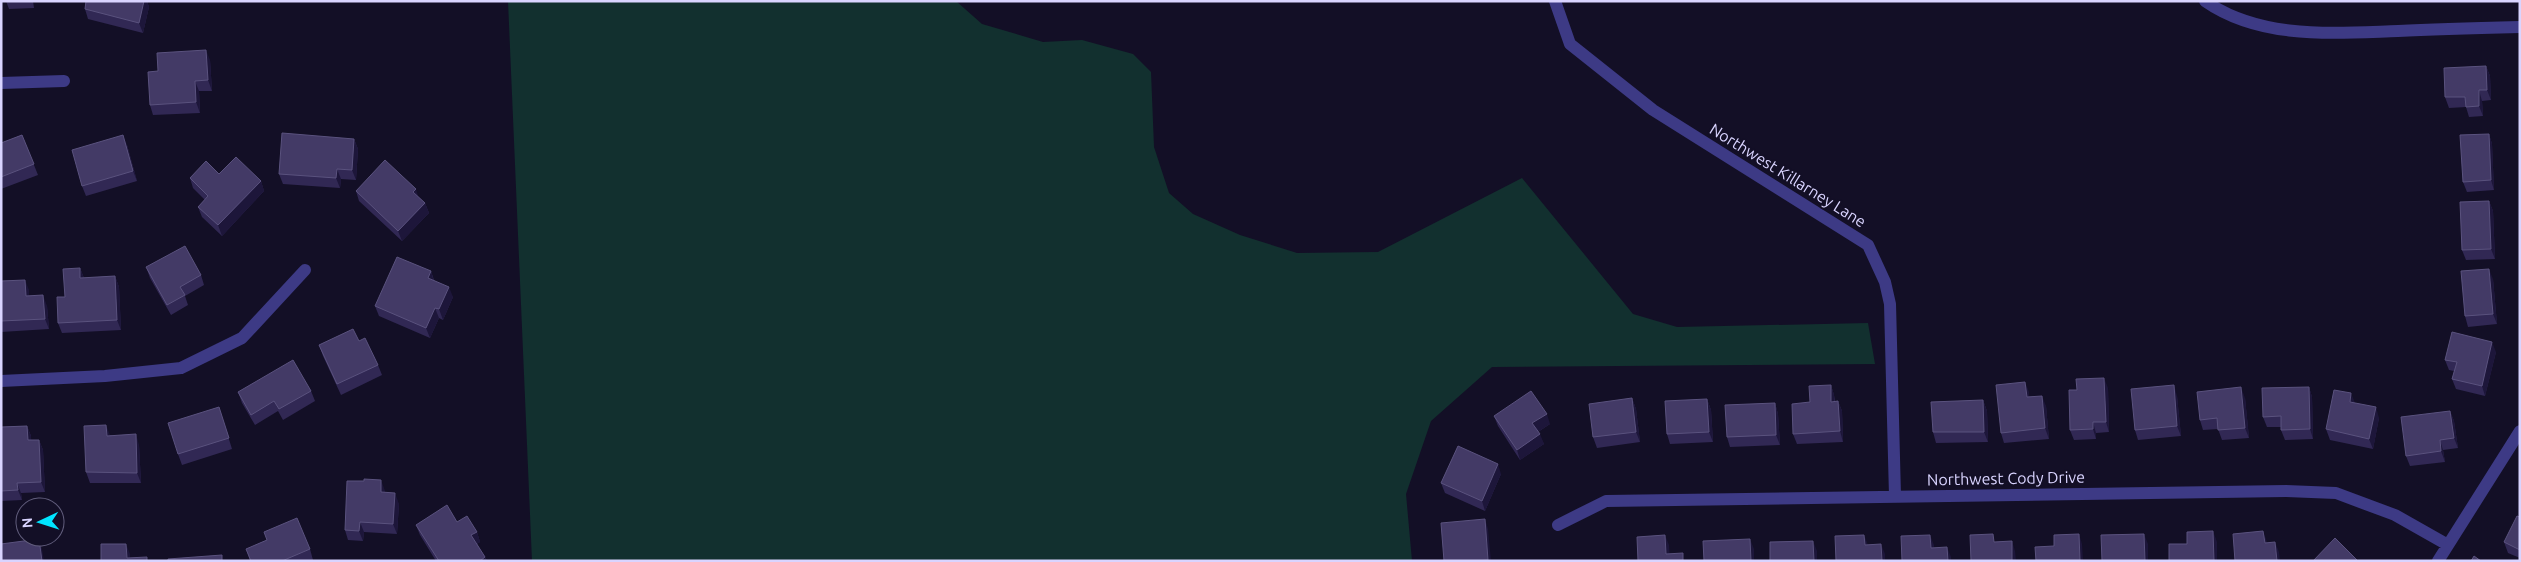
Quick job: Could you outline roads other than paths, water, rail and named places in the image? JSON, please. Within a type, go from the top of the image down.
[{"type":"street","name":"Northwest Killarney Lane","points":[[1555,1],[1570,44],[1652,110],[1868,244],[1885,282],[1890,304],[1895,496]]},
{"type":"street","points":[[2206,1],[2214,7],[2264,27],[2318,33],[2520,27]]},
{"type":"street","points":[[1,84],[64,81]]},
{"type":"street","points":[[1,381],[105,376],[181,368],[242,338],[305,270]]},
{"type":"street","points":[[2438,561],[2520,431]]},
{"type":"street","name":"Northwest Cody Drive","points":[[1558,526],[1606,500],[2286,491],[2336,493],[2395,515],[2448,545]]}]
